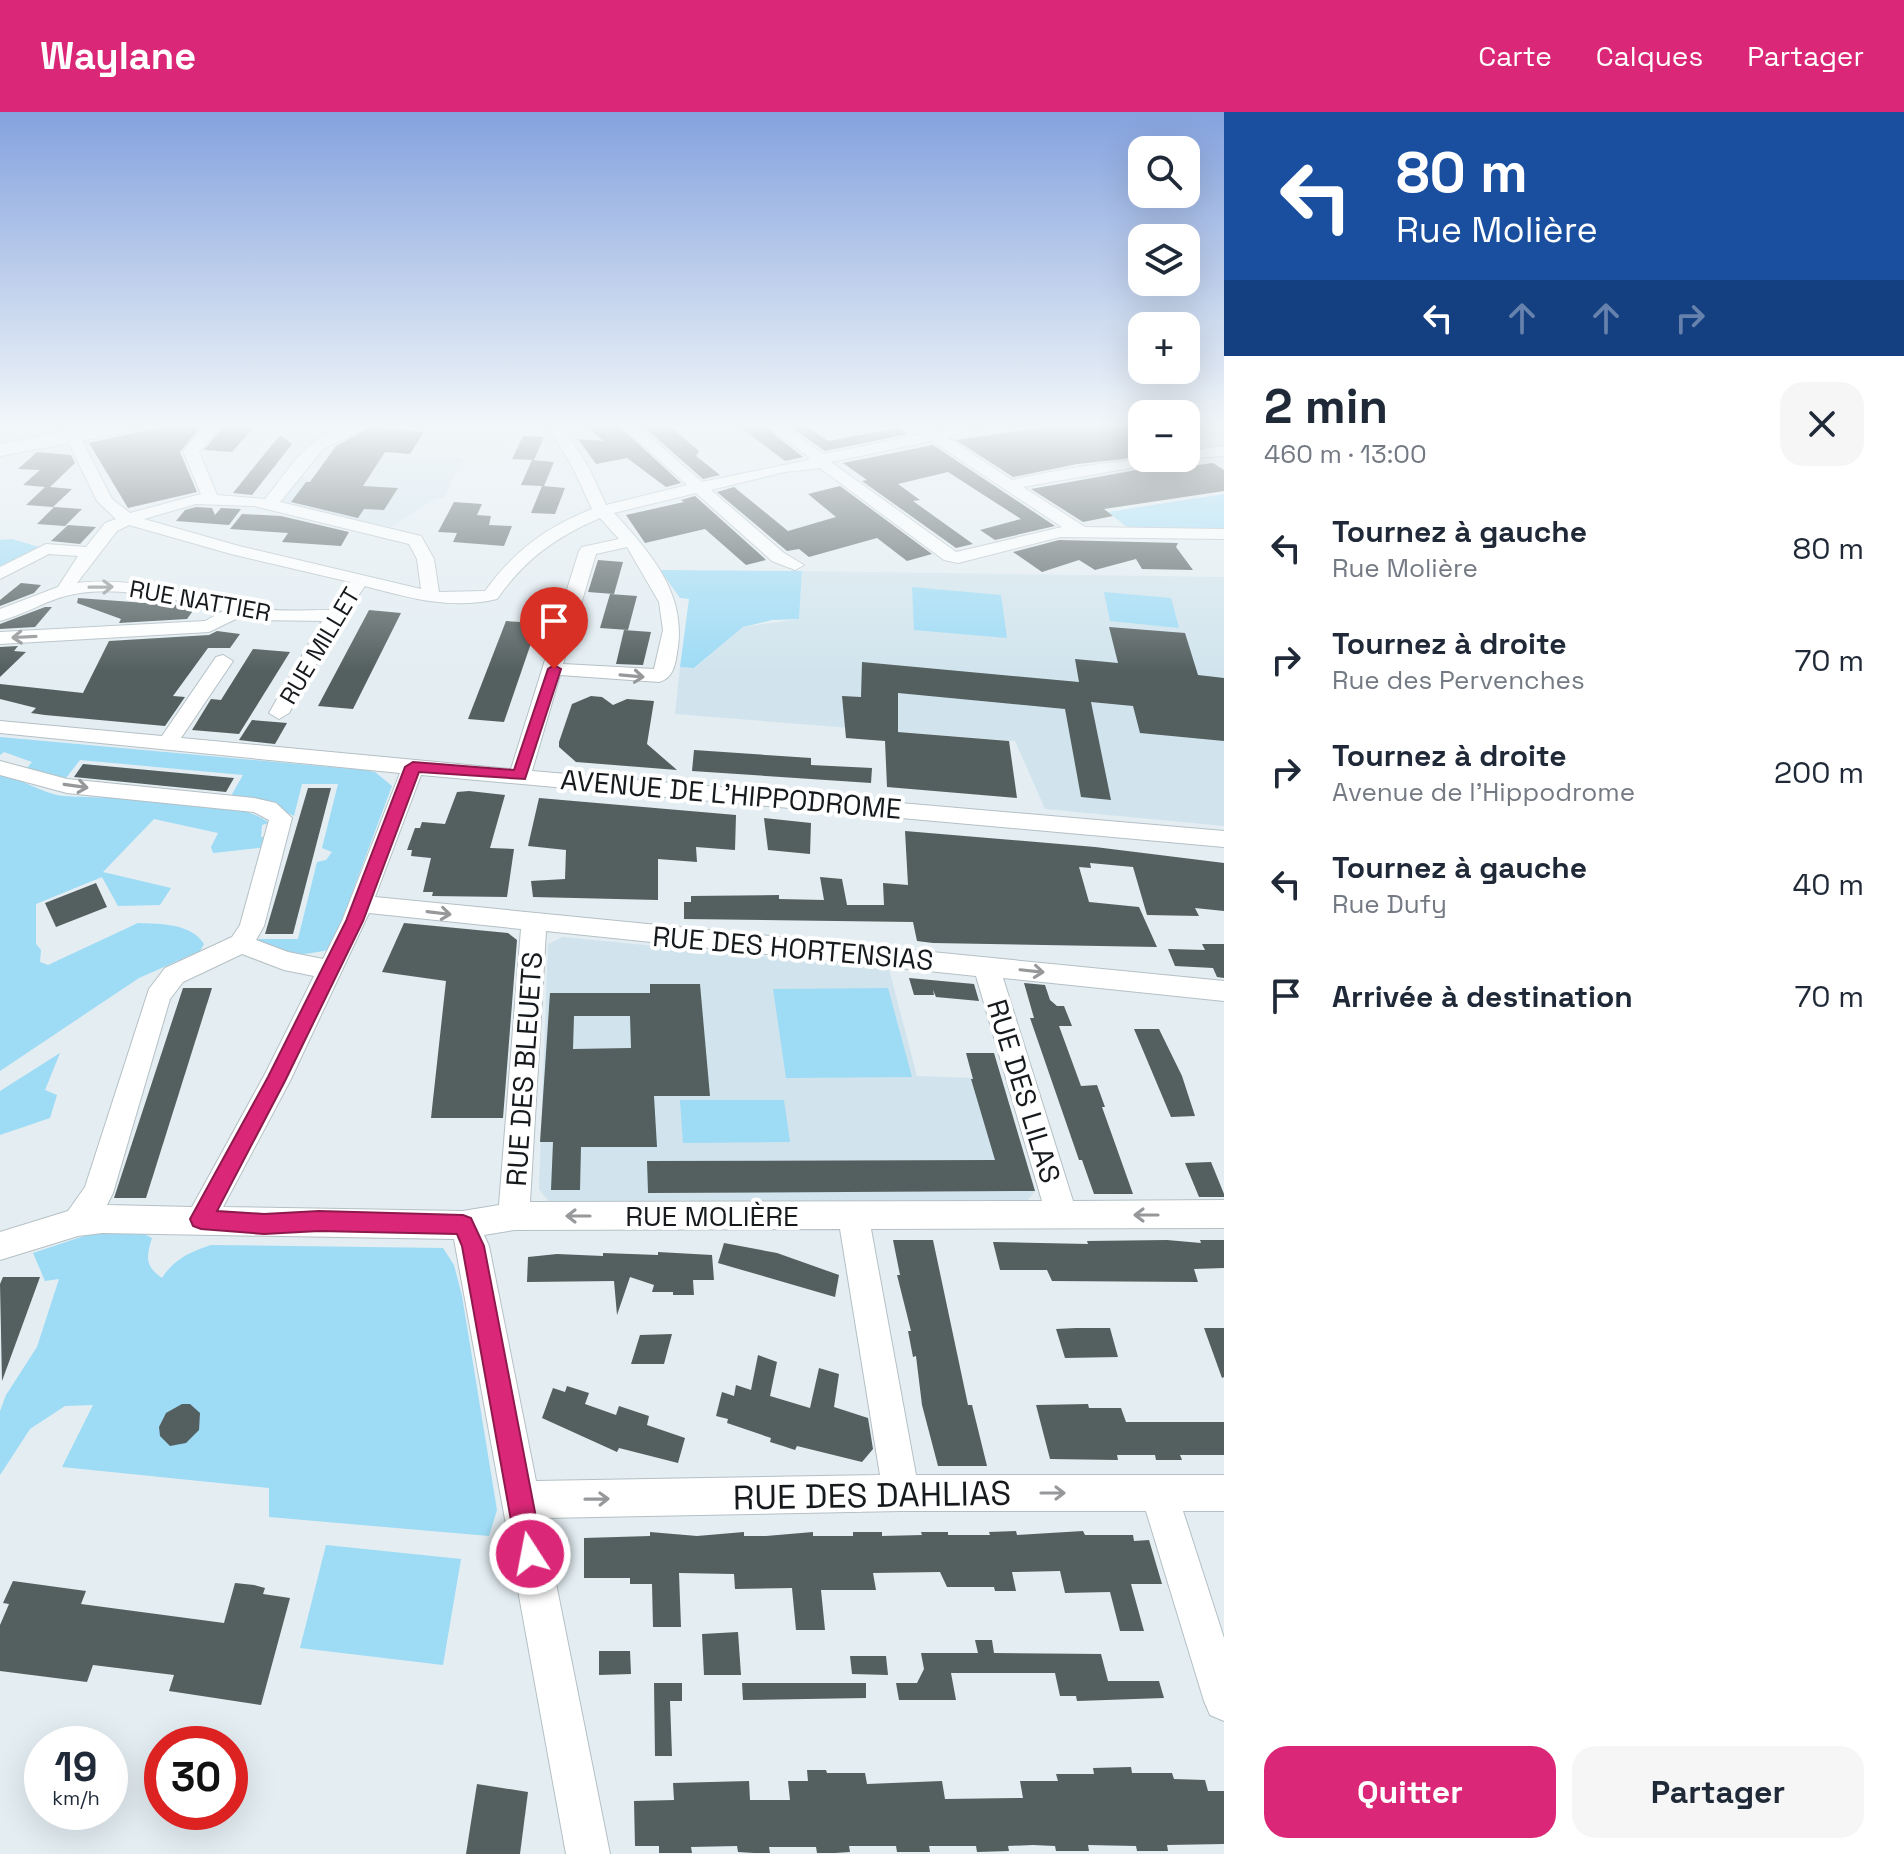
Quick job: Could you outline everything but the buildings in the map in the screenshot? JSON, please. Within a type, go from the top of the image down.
[{"type":"street","points":[[115,508],[128,518],[173,534],[351,577],[431,588],[474,599],[496,587],[515,564],[557,530],[615,508]]},
{"type":"street","points":[[65,590],[72,574],[111,527],[160,508]]},
{"type":"street","points":[[283,508],[415,540],[424,557],[431,588]]},
{"type":"street","points":[[554,669],[647,677],[659,676],[664,670],[672,630],[668,602],[631,541],[601,508]]},
{"type":"street","points":[[724,508],[778,557],[795,565]]},
{"type":"street","points":[[886,508],[950,556],[965,557],[1060,532],[1224,534]]},
{"type":"street","points":[[1046,508],[1079,531]]},
{"type":"street","points":[[520,775],[588,551],[631,541]]},
{"type":"street","points":[[0,574],[46,549],[89,552]]},
{"type":"street","name":"RUE MILLET","points":[[279,713],[334,616],[351,577]]},
{"type":"street","name":"RUE NATTIER","points":[[0,615],[65,590],[98,586],[157,591],[237,611],[334,616]]},
{"type":"street","points":[[0,638],[209,626],[237,611]]},
{"type":"street","points":[[167,744],[223,661]]},
{"type":"street","name":"AVENUE DE L'HIPPODROME","points":[[0,727],[1224,839]]},
{"type":"street","points":[[201,1219],[276,1081],[362,904],[413,767]]},
{"type":"street","points":[[0,768],[67,786],[254,805],[279,814],[280,825],[273,855],[252,926],[241,944],[174,975],[158,996],[98,1193],[78,1222]]},
{"type":"street","name":"RUE DES HORTENSIAS","points":[[362,904],[1224,991]]},
{"type":"street","name":"RUE DES BLEUETS","points":[[514,1216],[534,923]]},
{"type":"street","points":[[241,944],[284,961],[330,970]]},
{"type":"street","name":"RUE DES LILAS","points":[[986,966],[1062,1215]]},
{"type":"street","name":"RUE MOLIÈRE","points":[[0,1246],[78,1222],[201,1219],[264,1224],[319,1221],[463,1225],[514,1216],[1224,1214]]},
{"type":"street","points":[[853,1216],[901,1493]]},
{"type":"street","points":[[463,1225],[473,1246],[588,1854]]},
{"type":"street","name":"RUE DES DAHLIAS","points":[[519,1500],[901,1493],[1224,1493]]},
{"type":"street","points":[[1159,1494],[1224,1701]]},
{"type":"shaded area","points":[[302,508],[420,508],[391,527]]},
{"type":"shaded area","points":[[1132,508],[1224,508],[1224,530],[1128,528],[1108,512]]},
{"type":"shaded area","points":[[12,539],[46,549],[0,574],[0,540]]},
{"type":"shaded area","points":[[660,570],[802,571],[799,619],[772,620],[743,627],[694,668],[680,667],[689,599],[680,598]]},
{"type":"shaded area","points":[[802,571],[1224,577],[1224,826],[1045,809],[1015,741],[675,714],[680,667],[695,668],[743,627],[799,619]]},
{"type":"shaded area","points":[[912,587],[1001,595],[1007,638],[914,630]]},
{"type":"shaded area","points":[[1104,592],[1171,598],[1179,628],[1110,621]]},
{"type":"shaded area","points":[[0,737],[364,770],[375,772],[392,786],[331,949],[302,954],[282,953],[264,946],[258,939],[298,939],[317,862],[326,860],[332,852],[322,848],[338,784],[302,784],[294,816],[270,804],[231,796],[243,775],[80,760],[66,778],[27,768],[32,762],[4,752],[0,755]]},
{"type":"shaded area","points":[[0,775],[64,796],[172,801],[232,808],[254,814],[269,823],[262,825],[261,837],[271,837],[268,847],[213,853],[211,847],[218,833],[154,819],[103,872],[171,888],[160,905],[118,906],[102,877],[36,904],[36,944],[41,950],[40,962],[48,965],[138,923],[183,928],[204,944],[200,951],[139,978],[0,1071]]},
{"type":"shaded area","points":[[563,937],[889,969],[917,1076],[1002,1079],[1035,1191],[1028,1200],[549,1202],[539,1189],[548,944]]},
{"type":"shaded area","points":[[888,988],[912,1077],[786,1078],[773,989]]},
{"type":"shaded area","points":[[60,1053],[45,1090],[57,1095],[50,1118],[0,1135],[0,1091]]},
{"type":"shaded area","points":[[680,1100],[784,1100],[790,1142],[683,1143]]},
{"type":"shaded area","points":[[136,1230],[152,1238],[148,1261],[162,1278],[183,1257],[211,1245],[443,1248],[454,1265],[462,1296],[497,1510],[489,1536],[269,1517],[269,1488],[62,1467],[93,1405],[65,1406],[30,1429],[0,1475],[0,1411],[6,1395],[37,1347],[59,1279],[45,1281],[33,1253],[96,1232]]},
{"type":"shaded area","points":[[326,1545],[461,1559],[443,1665],[300,1648]]},
{"type":"route","points":[[530,1554],[473,1246],[463,1225],[319,1221],[264,1224],[201,1219],[276,1081],[354,921],[413,767],[520,775],[554,669]]}]
